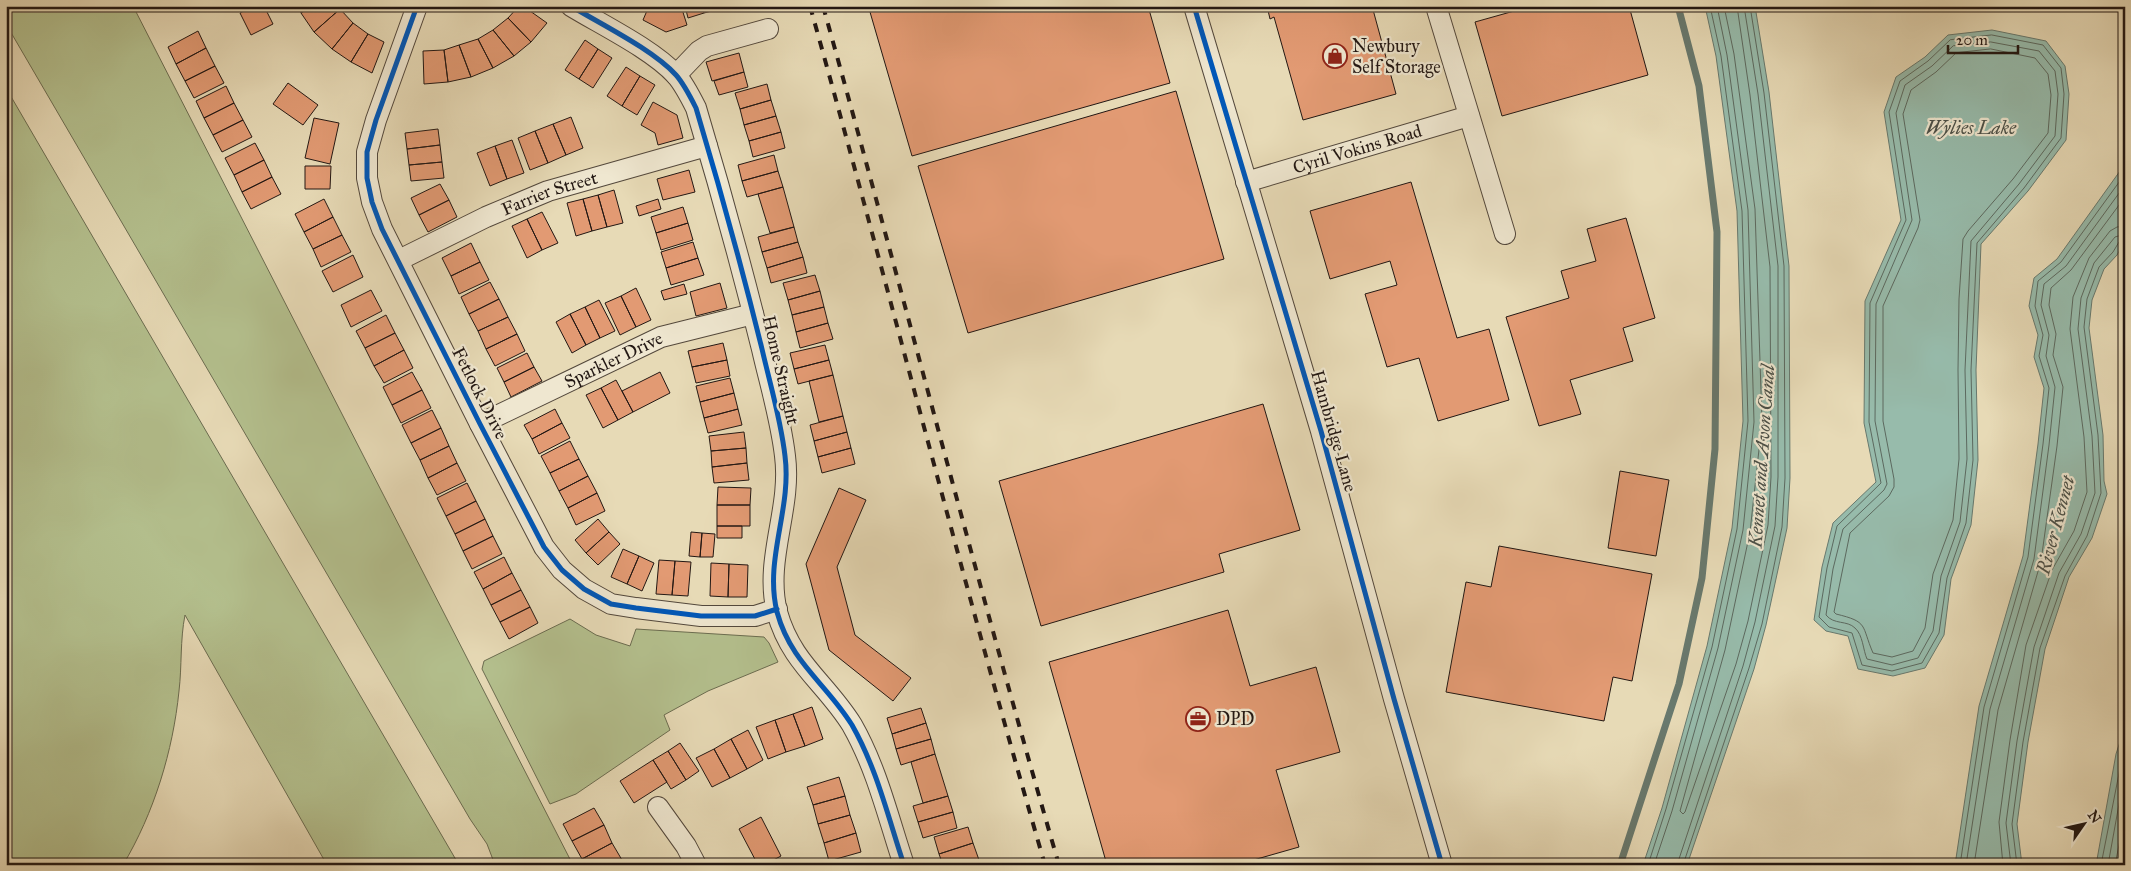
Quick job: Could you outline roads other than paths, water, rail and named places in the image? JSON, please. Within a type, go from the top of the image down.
[{"type":"street","name":"Fetlock Drive","points":[[417,6],[376,120],[367,152],[367,178],[372,202],[398,260],[544,547],[562,570],[584,589],[611,604],[701,616],[755,616],[777,609]]},
{"type":"street","name":"Home Straight","points":[[571,6],[659,59],[676,75],[686,88],[696,108],[753,314],[782,431],[786,457],[787,489],[774,560],[773,583],[777,609],[784,634],[795,654],[850,723],[862,744],[877,778],[904,865]]},
{"type":"street","name":"Hambridge Lane","points":[[1194,6],[1321,431],[1394,699],[1442,865]]},
{"type":"street","points":[[1436,6],[1505,234]]},
{"type":"street","points":[[676,75],[699,51],[707,46],[768,29]]},
{"type":"street","name":"Cyril Vokins Road","points":[[1246,182],[1469,116]]},
{"type":"street","name":"Farrier Street","points":[[398,260],[486,217],[548,191],[707,146]]},
{"type":"street","name":"Sparkler Drive","points":[[480,424],[660,337],[753,314]]},
{"type":"street","points":[[658,807],[686,846],[696,865]]},
{"type":"water","name":"Kennet and Avon Canal","points":[[1705,6],[1755,6],[1769,92],[1789,266],[1790,478],[1787,528],[1766,625],[1754,669],[1687,865],[1643,865],[1662,808],[1707,646],[1732,528],[1743,421],[1737,211],[1716,56]]},
{"type":"water","name":"Wylies Lake","points":[[1992,30],[2046,41],[2065,66],[2069,94],[2066,140],[2028,191],[1981,244],[1976,370],[1978,460],[1971,525],[1951,579],[1944,635],[1925,668],[1893,676],[1858,669],[1848,636],[1826,631],[1814,620],[1822,567],[1833,523],[1876,482],[1864,423],[1865,301],[1901,220],[1884,112],[1896,77],[1925,57],[1948,35]]},
{"type":"water","name":"River Kennet","points":[[2125,164],[2125,241],[2117,255],[2104,269],[2092,300],[2089,328],[2103,435],[2104,481],[2107,494],[2092,538],[2069,577],[2045,649],[2028,742],[2017,824],[2022,865],[1955,865],[1979,706],[2023,556],[2044,388],[2034,357],[2038,335],[2029,306],[2034,278],[2057,259]]},
{"type":"water","points":[[2125,726],[2125,865],[2096,865],[2116,754]]},
{"type":"waterway","points":[[1620,865],[1679,684],[1702,578],[1715,449],[1717,232],[1699,86],[1678,6]]},
{"type":"railway","points":[[810,6],[1014,758],[1045,865]]},
{"type":"railway","points":[[823,6],[998,651],[1059,865]]},
{"type":"place","name":"Newbury Self Storage","points":[[1335,56]]},
{"type":"place","name":"DPD","points":[[1198,719]]}]
